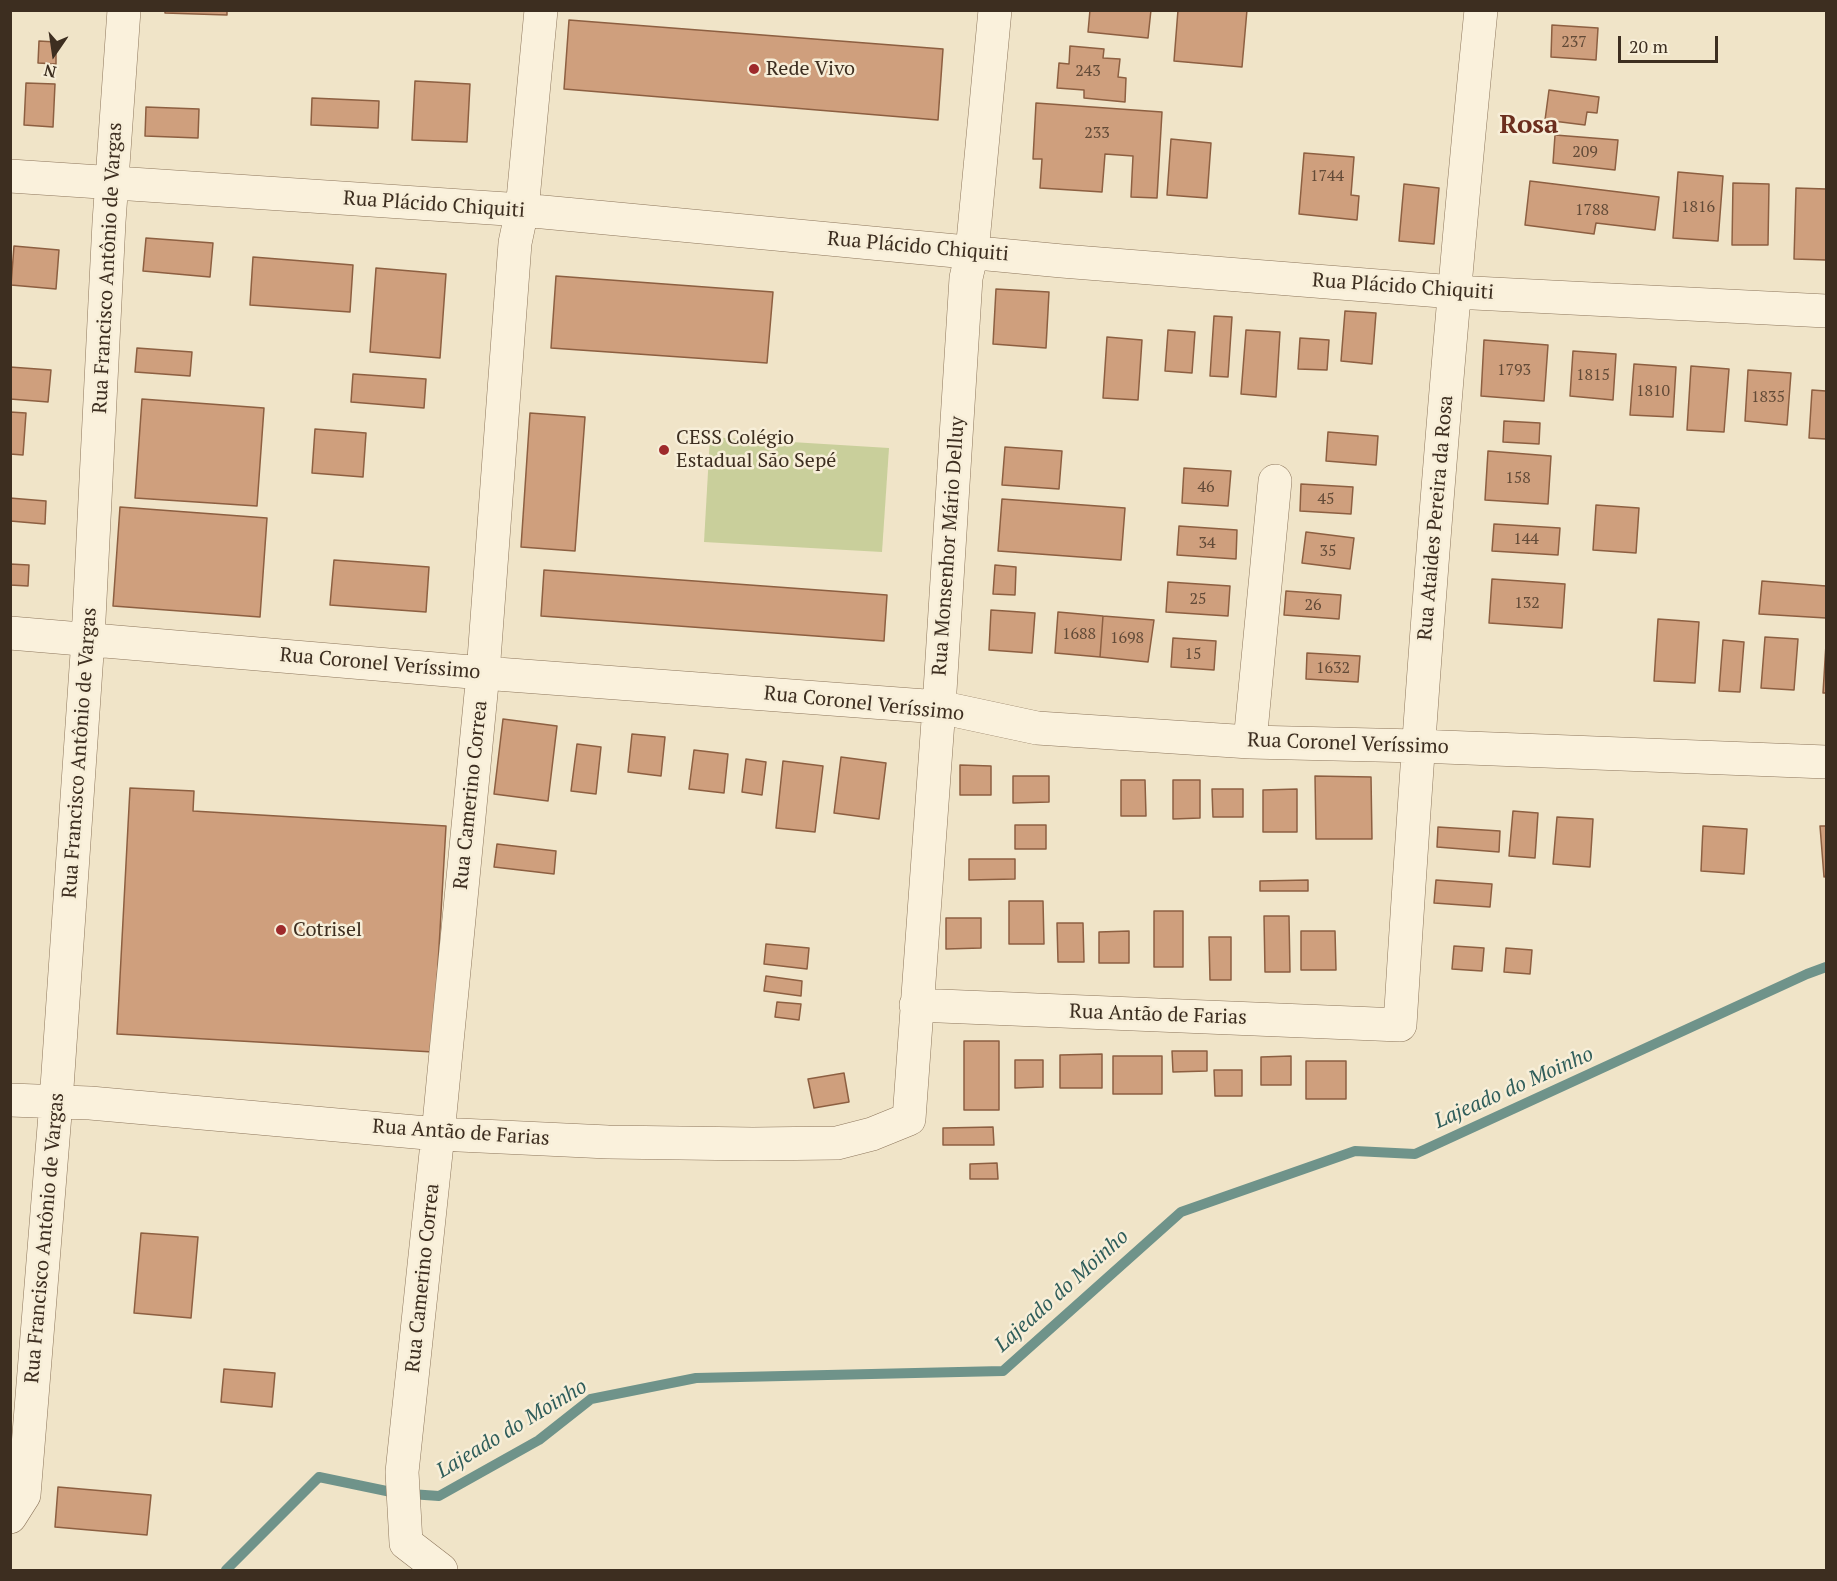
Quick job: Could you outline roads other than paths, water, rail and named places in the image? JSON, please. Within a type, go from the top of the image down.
[{"type":"street","name":"Rua Francisco Antônio de Vargas","points":[[17,1506],[56,1102],[88,639],[112,184],[124,10]]},
{"type":"street","name":"Rua Camerino Correa","points":[[441,1570],[406,1543],[402,1472],[483,673],[515,243],[522,210],[541,10]]},
{"type":"street","name":"Rua Monsenhor Mário Delluy","points":[[909,1119],[939,707],[966,278],[972,252],[995,10]]},
{"type":"street","name":"Rua Ataides Pereira da Rosa","points":[[1400,1025],[1417,746],[1481,10]]},
{"type":"street","name":"Rua Plácido Chiquiti","points":[[10,176],[522,210],[972,252],[1455,292],[1827,311]]},
{"type":"street","points":[[1250,742],[1275,481]]},
{"type":"street","name":"Rua Coronel Veríssimo","points":[[10,633],[483,673],[939,707],[1037,728],[1250,742],[1827,762]]},
{"type":"street","name":"Rua Antão de Farias","points":[[916,1005],[1400,1025]]},
{"type":"street","name":"Rua Antão de Farias","points":[[10,1100],[438,1134],[608,1142],[837,1143],[873,1134],[909,1119]]},
{"type":"waterway","name":"Lajeado do Moinho","points":[[226,1570],[319,1477],[396,1493],[439,1496],[539,1440],[591,1399],[696,1378],[1003,1371],[1181,1212],[1355,1151],[1415,1154],[1826,967]]},
{"type":"place","name":"Rede Vivo","points":[[754,69]]},
{"type":"place","name":"CESS Colégio Estadual São Sepé","points":[[664,450]]},
{"type":"place","name":"Cotrisel","points":[[281,930]]},
{"type":"district","name":"Rosa","points":[[1529,126]]}]
